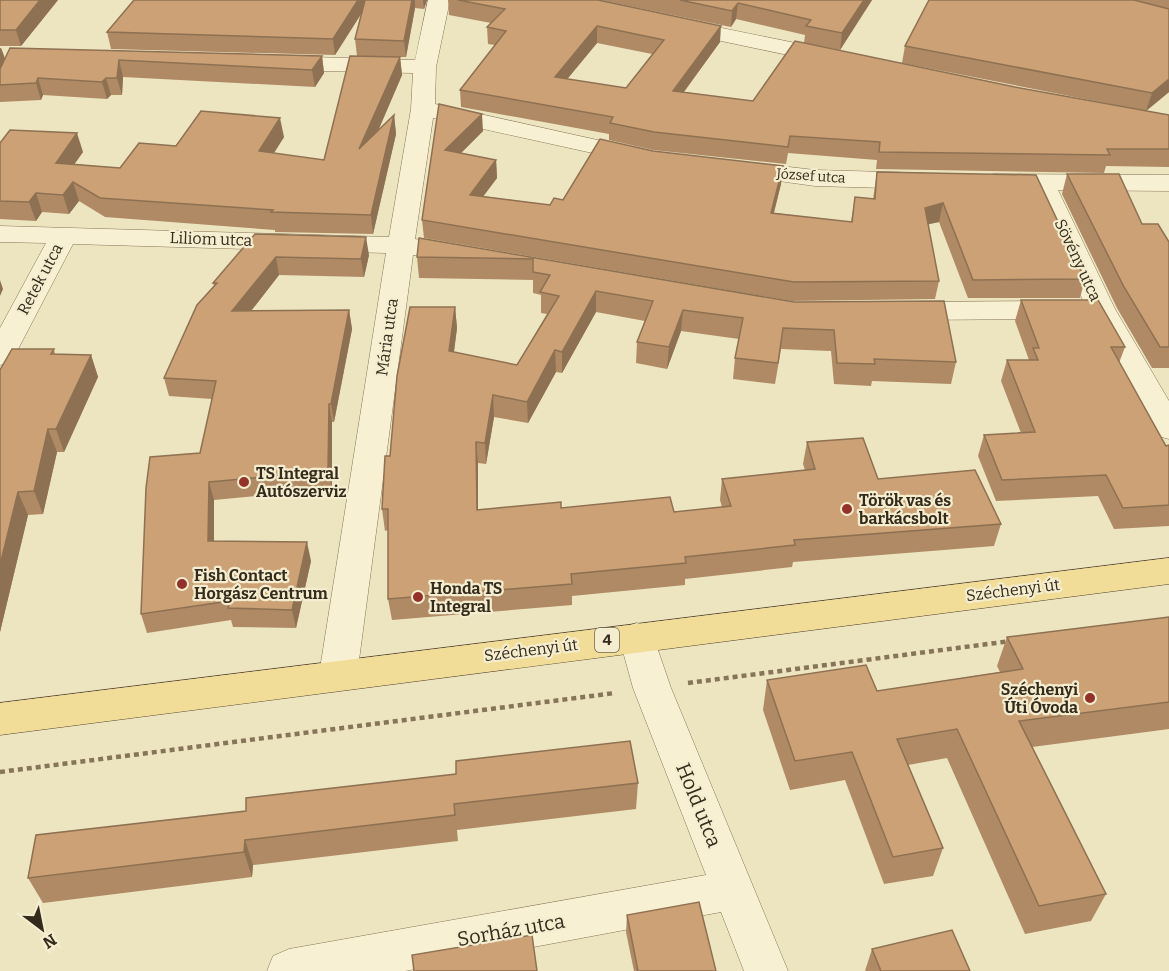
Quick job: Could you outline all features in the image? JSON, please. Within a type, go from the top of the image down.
[{"type":"main road","name":"Széchenyi út","points":[[0,719],[1169,571]]},
{"type":"street","name":"Mária utca","points":[[338,675],[423,109],[425,67],[439,0]]},
{"type":"street","points":[[652,20],[860,64]]},
{"type":"street","points":[[260,62],[425,67]]},
{"type":"street","points":[[423,109],[665,160]]},
{"type":"street","name":"József utca","points":[[711,166],[815,178],[1042,184],[1169,183]]},
{"type":"street","name":"Sövény utca","points":[[1042,184],[1101,309],[1169,428]]},
{"type":"street","name":"Liliom utca","points":[[0,234],[401,245],[492,261]]},
{"type":"street","name":"Retek utca","points":[[0,355],[64,235]]},
{"type":"street","points":[[874,312],[1101,309]]},
{"type":"street","name":"Hold utca","points":[[637,637],[652,688],[766,971]]},
{"type":"street","name":"Sorház utca","points":[[289,971],[733,890]]},
{"type":"path","points":[[0,772],[1013,640]]},
{"type":"building","points":[[0,0],[40,0],[16,30],[0,30]]},
{"type":"building","points":[[134,0],[358,0],[333,39],[107,32]]},
{"type":"building","points":[[365,0],[412,0],[404,41],[355,39]]},
{"type":"building","points":[[458,0],[598,0],[721,26],[673,91],[753,101],[795,41],[1015,87],[1169,115],[1169,149],[1107,149],[1110,155],[879,152],[880,142],[790,136],[788,147],[654,132],[610,123],[613,117],[460,90],[506,31],[487,27],[505,9]],"holes":[[[597,26],[664,40],[626,88],[555,77]]]},
{"type":"building","points":[[680,0],[864,0],[842,33],[806,26],[811,20],[738,3],[732,11]]},
{"type":"building","points":[[929,0],[1134,0],[1169,9],[1169,79],[1152,93],[905,46]]},
{"type":"building","points":[[10,48],[322,56],[312,70],[119,60],[117,78],[106,78],[102,82],[38,78],[36,83],[0,85],[0,69]]},
{"type":"building","points":[[350,56],[400,57],[359,149],[394,115],[371,215],[271,212],[273,210],[100,198],[73,182],[63,195],[36,193],[29,202],[0,201],[0,143],[10,130],[77,133],[56,163],[120,168],[139,143],[176,146],[201,111],[280,118],[259,151],[324,160]]},
{"type":"building","points":[[439,104],[482,114],[445,150],[496,160],[470,195],[550,205],[554,198],[563,200],[600,139],[653,151],[783,166],[771,213],[852,222],[855,197],[875,199],[877,172],[1036,175],[1085,279],[973,280],[943,203],[925,208],[939,281],[794,282],[422,220]]},
{"type":"building","points":[[1067,174],[1119,174],[1142,224],[1158,224],[1169,242],[1169,347],[1160,347],[1124,287]]},
{"type":"building","points":[[255,234],[366,237],[361,259],[276,257],[232,311],[349,310],[331,404],[329,404],[328,471],[209,482],[208,541],[307,542],[292,610],[228,608],[230,601],[141,614],[146,488],[150,457],[200,453],[216,381],[164,378],[197,305]]},
{"type":"building","points":[[419,238],[794,302],[944,301],[956,362],[874,359],[875,364],[837,363],[834,330],[783,328],[778,363],[735,358],[743,318],[683,310],[669,347],[637,342],[653,301],[596,291],[562,352],[555,350],[527,402],[493,395],[485,443],[476,442],[477,510],[561,502],[561,508],[670,497],[674,512],[731,506],[722,479],[815,469],[807,442],[863,438],[878,479],[975,470],[1001,524],[794,540],[795,545],[685,557],[686,563],[571,574],[572,584],[388,599],[388,509],[382,509],[385,456],[390,456],[397,376],[410,307],[455,307],[449,351],[517,365],[559,296],[540,292],[550,275],[533,272],[533,259],[417,257]]},
{"type":"building","points":[[1021,300],[1098,300],[1125,347],[1111,347],[1166,446],[1169,445],[1169,505],[1123,508],[1106,475],[1002,480],[984,435],[1035,432],[1007,360],[1038,360],[1033,348],[1039,348]]},
{"type":"building","points":[[12,349],[54,349],[51,354],[91,355],[56,429],[48,429],[34,491],[18,492],[0,565],[0,370]]},
{"type":"building","points":[[1169,617],[1169,702],[1019,721],[1106,894],[1039,906],[957,729],[897,739],[943,848],[893,857],[852,752],[795,761],[767,680],[866,665],[877,691],[1023,669],[1007,637]]},
{"type":"building","points":[[630,741],[638,783],[454,804],[455,815],[245,840],[244,852],[28,878],[36,835],[246,811],[246,798],[456,774],[456,761]]},
{"type":"building","points":[[699,902],[716,971],[638,971],[627,915]]},
{"type":"building","points":[[952,930],[970,971],[881,971],[872,949]]},
{"type":"building","points":[[532,935],[537,971],[414,971],[412,955]]},
{"type":"place","name":"TS Integral Autószerviz","points":[[244,482]]},
{"type":"place","name":"Török vas és barkácsbolt","points":[[847,509]]},
{"type":"place","name":"Fish Contact Horgász Centrum","points":[[182,584]]},
{"type":"place","name":"Honda TS Integral","points":[[418,597]]},
{"type":"place","name":"Széchenyi Úti Óvoda","points":[[1090,698]]}]
